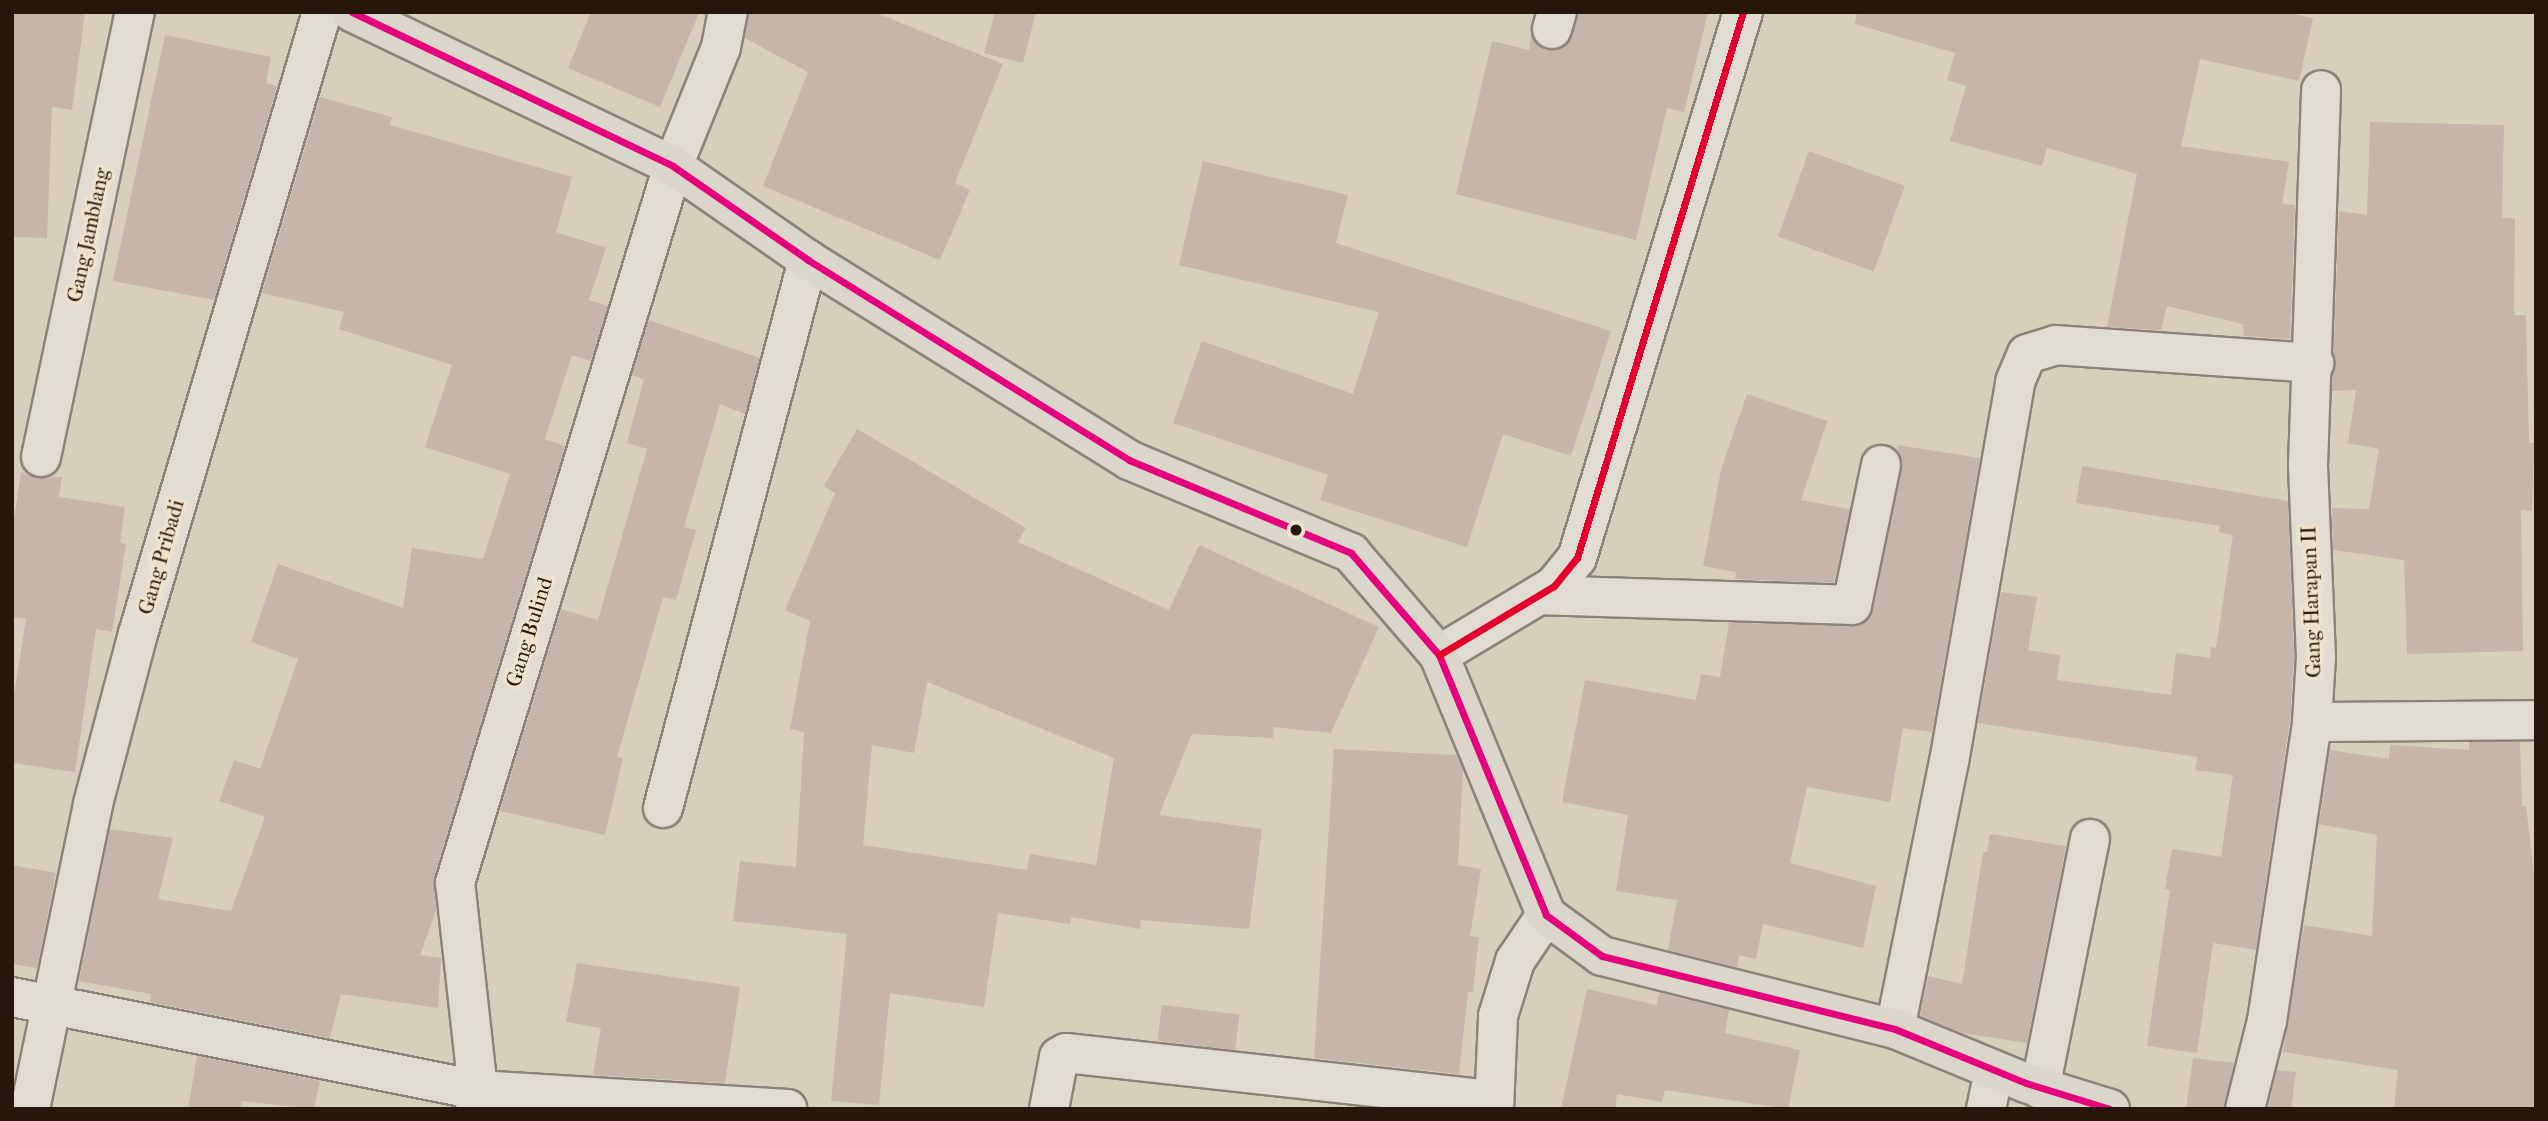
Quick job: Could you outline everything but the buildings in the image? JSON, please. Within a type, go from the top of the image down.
[{"type":"main road","points":[[352,12],[673,166],[808,260],[1129,460],[1351,553],[1439,656],[1546,915],[1602,956],[1895,1029],[2020,1088],[2110,1109]]},
{"type":"street","name":"Gang Jamblang","points":[[41,457],[135,12]]},
{"type":"street","name":"Gang Pribadi","points":[[30,1109],[93,804],[138,634],[322,12]]},
{"type":"street","name":"Gang Bulind","points":[[476,1099],[455,883],[673,166],[721,47],[728,12]]},
{"type":"street","points":[[1439,656],[1540,595],[1577,558],[1742,12]]},
{"type":"street","name":"Gang Harapan II","points":[[2245,1109],[2267,1021],[2312,722],[2316,657],[2308,465],[2314,363],[2321,90]]},
{"type":"street","points":[[663,808],[808,260]]},
{"type":"street","points":[[1895,1029],[1949,762],[2015,382],[2027,354],[2056,345],[2314,363]]},
{"type":"street","points":[[1540,595],[1852,604],[1881,465]]},
{"type":"street","points":[[2312,722],[2536,720]]},
{"type":"street","points":[[1986,1109],[2020,1088],[2090,839]]},
{"type":"street","points":[[1049,1109],[1059,1057],[1066,1053],[1494,1105],[1498,1016],[1515,961],[1546,915]]},
{"type":"street","points":[[12,997],[476,1099],[787,1109]]},
{"type":"transit line","points":[[352,12],[673,166],[808,260],[1129,460],[1351,553],[1439,655],[1546,915],[1602,956],[1895,1029],[2026,1083],[2110,1109]]},
{"type":"transit line","points":[[1439,655],[1554,586],[1577,558],[1743,12]]}]
